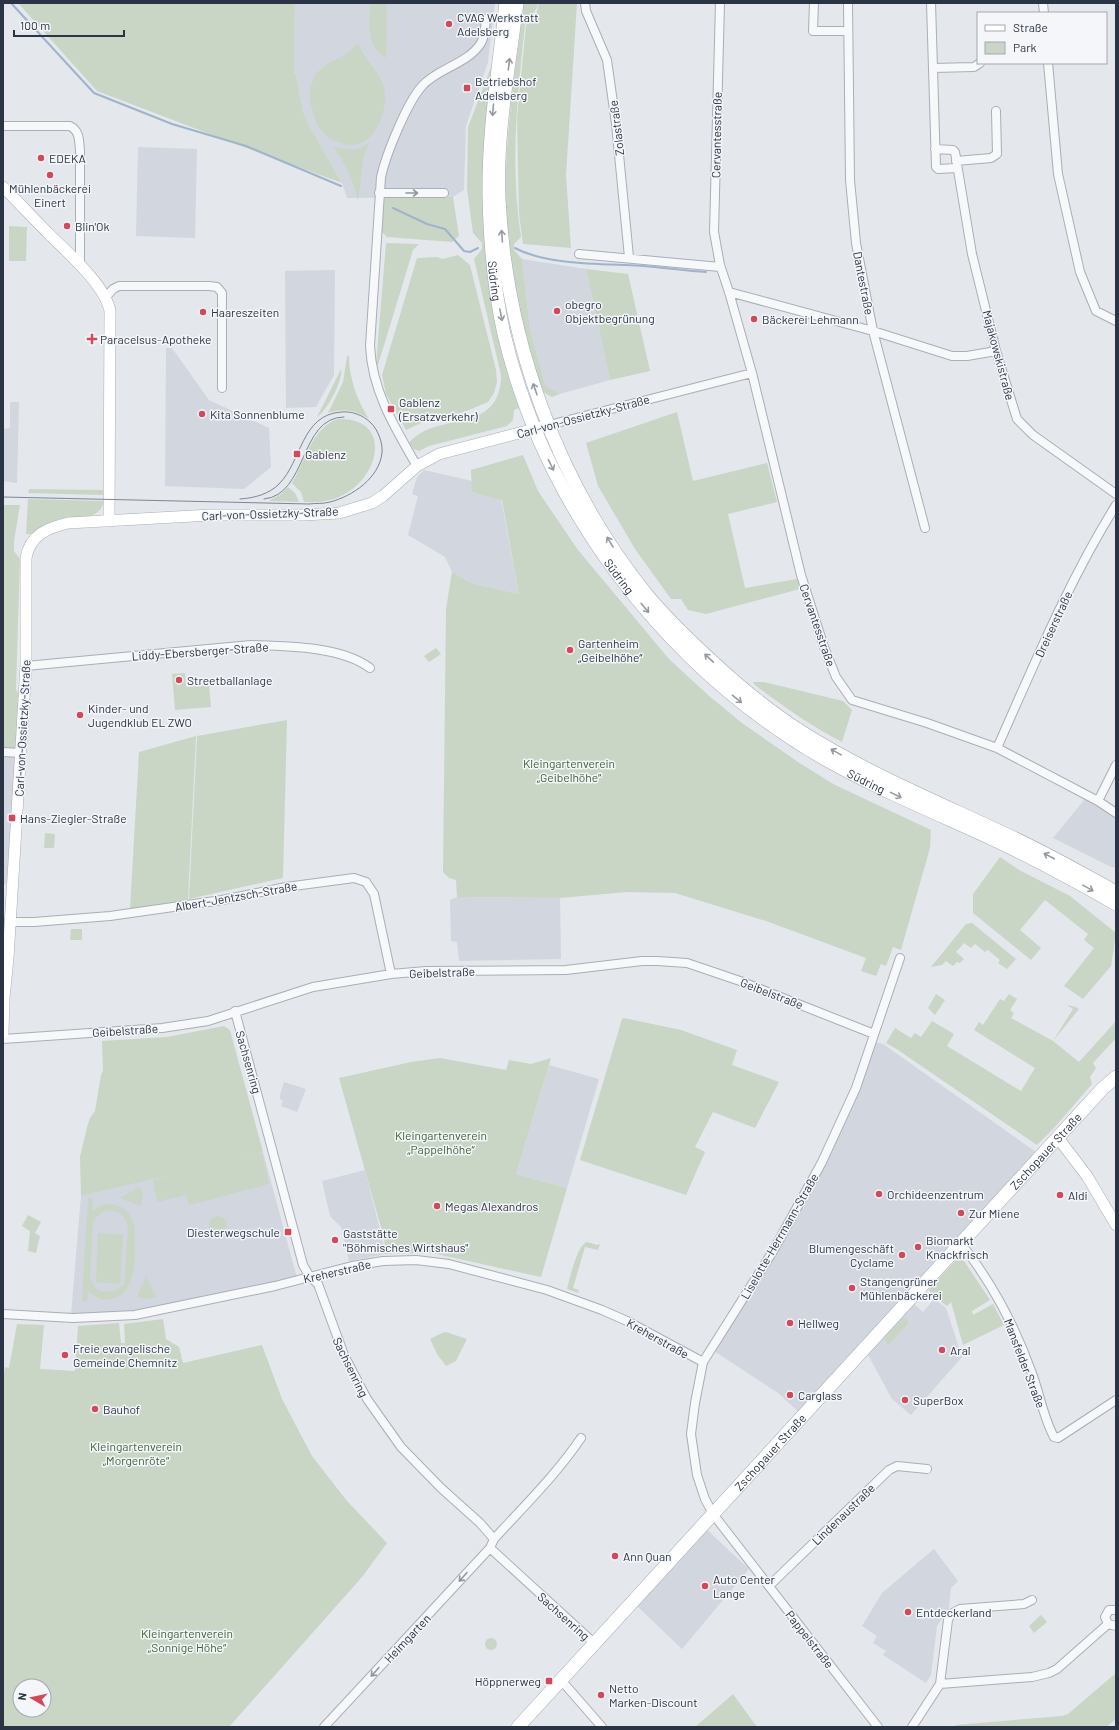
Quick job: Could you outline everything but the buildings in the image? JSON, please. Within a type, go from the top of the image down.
[{"type":"main road","name":"Südring","points":[[506,3],[491,134],[489,198],[492,246],[499,309],[504,333],[526,409],[555,473],[573,507],[604,555],[630,590],[676,643],[718,683],[792,738],[824,758],[923,808],[1031,858],[1116,904]]},
{"type":"main road","name":"Südring","points":[[517,3],[501,135],[499,196],[506,274],[531,376],[549,426],[581,493],[617,554],[647,595],[679,630],[738,685],[770,711],[835,752],[927,798],[1034,848],[1116,892]]},
{"type":"main road","points":[[1084,874],[1116,883]]},
{"type":"main road","name":"Zschopauer Straße","points":[[518,1727],[1058,1138],[1103,1088],[1116,1071]]},
{"type":"main road","name":"Zschopauer Straße","points":[[1103,1088],[1116,1077]]},
{"type":"street","name":"Zolastraße","points":[[585,3],[586,11],[607,60],[616,124],[629,257]]},
{"type":"street","name":"Cervantesstraße","points":[[720,3],[714,232],[720,267],[729,292],[752,373],[801,575],[824,647],[836,677],[852,700],[927,722],[997,748],[1098,801],[1116,813]]},
{"type":"street","points":[[814,3],[813,31],[847,31]]},
{"type":"street","name":"Dantestraße","points":[[848,3],[847,31],[852,212],[856,243],[873,332],[925,528]]},
{"type":"street","points":[[931,3],[935,149],[937,168],[991,158],[997,154],[996,111]]},
{"type":"street","points":[[417,466],[377,388],[371,365],[370,346],[379,193],[384,161],[418,91],[429,80],[466,57],[481,43],[484,35],[486,20]]},
{"type":"street","points":[[933,68],[974,67],[978,64]]},
{"type":"street","points":[[1048,64],[1058,174],[1080,272],[1096,311],[1116,321]]},
{"type":"street","points":[[5,126],[70,126],[76,129],[80,152],[80,266]]},
{"type":"street","points":[[935,149],[952,150],[955,152],[956,165]]},
{"type":"street","name":"Majakowskistraße","points":[[956,165],[972,254],[996,351],[1017,419],[1033,435],[1116,494]]},
{"type":"street","points":[[3,187],[80,266],[106,297],[110,311],[109,521]]},
{"type":"street","points":[[379,193],[444,193]]},
{"type":"street","points":[[579,254],[629,257],[720,267]]},
{"type":"street","points":[[106,297],[113,289],[119,286],[217,287],[222,292],[222,388]]},
{"type":"street","points":[[729,292],[873,332],[952,356],[967,356],[996,351]]},
{"type":"street","name":"Carl-von-Ossietzky-Straße","points":[[3,1033],[3,999],[10,922],[8,888],[26,666],[26,558],[32,542],[40,533],[56,526],[68,524],[211,514],[303,515],[339,513],[372,503],[383,496],[417,466],[439,454],[752,373]]},
{"type":"street","name":"Dreiserstraße","points":[[997,748],[1072,582],[1096,537],[1116,504]]},
{"type":"street","name":"Liddy-Ebersberger-Straße","points":[[26,666],[251,645],[287,646],[320,650],[364,663],[370,668]]},
{"type":"street","points":[[3,752],[20,754]]},
{"type":"street","points":[[1098,801],[1116,765]]},
{"type":"street","name":"Albert-Jentzsch-Straße","points":[[10,922],[34,922],[110,916],[222,900],[286,887],[354,878],[366,882],[374,894],[391,974]]},
{"type":"street","name":"Liselotte-Herrmann-Straße","points":[[713,1514],[705,1499],[697,1475],[691,1434],[703,1362],[773,1250],[822,1162],[856,1088],[900,958]]},
{"type":"street","name":"Geibelstraße","points":[[3,1039],[162,1028],[208,1021],[313,987],[391,974],[426,971],[566,970],[597,968],[642,961],[687,963],[740,981],[874,1034]]},
{"type":"street","name":"Sachsenring","points":[[235,1011],[303,1265],[310,1277],[318,1284],[344,1355],[366,1399],[401,1447],[441,1488],[480,1523],[494,1539]]},
{"type":"street","points":[[1058,1138],[1087,1176],[1116,1225]]},
{"type":"street","name":"Mansfelder Straße","points":[[966,1250],[989,1282],[1009,1319],[1022,1348],[1053,1436],[1058,1438],[1116,1400]]},
{"type":"street","name":"Kreherstraße","points":[[3,1314],[73,1318],[135,1314],[275,1286],[352,1266],[383,1261],[416,1260],[449,1264],[528,1284],[602,1310],[652,1334],[703,1362]]},
{"type":"street","points":[[490,1548],[494,1539],[547,1482],[581,1438]]},
{"type":"street","name":"Lindenaustraße","points":[[769,1586],[889,1470],[897,1466],[927,1469]]},
{"type":"street","name":"Pappelstraße","points":[[713,1514],[878,1727]]},
{"type":"street","name":"Sachsenring","points":[[490,1548],[594,1643]]},
{"type":"street","name":"Heimgarten","points":[[324,1727],[490,1548]]},
{"type":"street","points":[[912,1727],[940,1684],[948,1620],[951,1614],[960,1609],[1024,1604],[1032,1600]]},
{"type":"street","points":[[940,1684],[1032,1677],[1049,1673],[1057,1669],[1112,1625],[1105,1620],[1106,1614],[1110,1610],[1116,1610]]},
{"type":"street","points":[[561,1680],[602,1727]]},
{"type":"shaded area","points":[[295,3],[495,3],[488,62],[466,126],[464,190],[453,197],[347,198],[342,183],[303,112],[296,75],[294,73]]},
{"type":"shaded area","points":[[138,147],[197,149],[195,238],[136,236]]},
{"type":"shaded area","points":[[522,259],[586,269],[610,380],[560,394],[545,385],[530,329]]},
{"type":"shaded area","points":[[335,270],[334,375],[316,407],[286,408],[285,271]]},
{"type":"shaded area","name":"Kita Sonnenblume","points":[[166,348],[172,348],[209,400],[269,428],[271,467],[244,489],[165,486]]},
{"type":"shaded area","points":[[10,402],[19,402],[17,483],[3,481],[3,429],[10,428]]},
{"type":"shaded area","points":[[424,470],[472,481],[472,492],[501,499],[519,594],[471,583],[452,572],[445,557],[408,535],[418,496],[412,494],[417,477]]},
{"type":"shaded area","points":[[3,755],[14,756],[17,764],[9,882],[3,885]]},
{"type":"shaded area","points":[[1089,794],[1116,811],[1116,868],[1109,866],[1053,838]]},
{"type":"shaded area","points":[[457,897],[560,898],[561,959],[459,961],[457,942],[451,941],[450,900]]},
{"type":"shaded area","points":[[875,1042],[883,1044],[1036,1152],[801,1414],[778,1393],[714,1351],[800,1211],[827,1160]]},
{"type":"shaded area","points":[[549,1065],[599,1079],[567,1188],[516,1174]]},
{"type":"shaded area","points":[[284,1082],[306,1089],[297,1112],[281,1106],[283,1101],[280,1099],[280,1095]]},
{"type":"shaded area","points":[[263,1152],[297,1278],[135,1313],[71,1315],[81,1196]]},
{"type":"shaded area","points":[[365,1170],[386,1254],[349,1261],[341,1227],[330,1216],[322,1181]]},
{"type":"shaded area","points":[[934,1299],[946,1308],[962,1357],[911,1415],[892,1399],[867,1353],[913,1303],[923,1312]]},
{"type":"shaded area","points":[[707,1530],[749,1569],[682,1649],[636,1605]]},
{"type":"shaded area","name":"Entdeckerland","points":[[934,1549],[958,1581],[951,1588],[949,1608],[937,1626],[931,1675],[926,1683],[883,1655],[886,1651],[873,1643],[877,1636],[862,1626],[882,1593]]},
{"type":"green space","points":[[18,3],[295,3],[294,73],[296,75],[303,112],[342,183],[97,91]]},
{"type":"green space","points":[[370,3],[387,3],[386,58],[379,53],[372,41],[370,34]]},
{"type":"green space","points":[[521,3],[538,3],[536,9],[525,25],[519,78],[515,158],[521,237],[514,244],[514,250],[522,259],[530,329],[545,385],[560,394],[552,397],[543,392],[529,348],[521,319],[512,274],[508,241],[506,209],[507,143],[523,13],[520,10]]},
{"type":"green space","points":[[539,3],[577,3],[566,175],[571,248],[523,244],[519,214],[517,117],[526,26],[528,20],[536,15]]},
{"type":"green space","points":[[358,43],[364,56],[381,79],[384,86],[385,100],[382,116],[375,130],[370,136],[358,144],[347,145],[335,141],[321,130],[316,122],[312,109],[310,92],[313,80],[318,72],[326,65],[345,55]]},
{"type":"green space","points":[[493,62],[488,123],[505,355],[509,379],[519,408],[514,410],[513,420],[507,426],[429,446],[419,451],[414,449],[409,443],[421,433],[435,427],[479,415],[490,407],[498,394],[501,375],[474,259],[482,249],[482,243],[473,233],[467,189],[468,127]]},
{"type":"green space","points":[[369,143],[363,159],[358,201],[354,186],[342,159],[333,147],[352,150]]},
{"type":"green space","points":[[453,197],[459,236],[452,242],[387,237],[382,232],[383,198]]},
{"type":"green space","points":[[9,226],[27,227],[26,261],[9,261]]},
{"type":"green space","points":[[386,243],[419,244],[413,250],[378,365],[376,365]]},
{"type":"green space","points":[[458,255],[470,265],[496,370],[497,382],[494,393],[488,402],[464,412],[425,421],[406,430],[386,394],[382,375],[417,258],[437,257],[443,259]]},
{"type":"green space","points":[[586,269],[628,274],[650,371],[610,380]]},
{"type":"green space","points":[[347,356],[349,356],[350,372],[354,389],[369,419],[354,412],[344,410],[328,413],[343,382]]},
{"type":"green space","points":[[341,369],[340,380],[330,402],[317,417]]},
{"type":"green space","points":[[677,412],[693,481],[767,463],[777,502],[728,514],[745,588],[797,579],[800,589],[706,614],[688,610],[681,599],[671,599],[635,549],[598,486],[586,443]]},
{"type":"green space","points":[[338,419],[355,421],[367,427],[373,437],[375,449],[372,462],[366,475],[356,486],[343,495],[319,502],[304,502],[301,492],[292,483],[315,437],[329,423]]},
{"type":"green space","name":"Kleingartenverein „Geibelhöhe“","points":[[523,455],[538,491],[578,550],[669,659],[708,695],[742,723],[798,762],[835,785],[931,830],[930,848],[901,950],[893,947],[886,966],[881,964],[876,976],[861,971],[866,958],[766,921],[675,893],[627,892],[560,898],[457,897],[456,880],[449,878],[443,872],[446,609],[452,572],[471,583],[519,594],[502,500],[472,492],[471,470]]},
{"type":"green space","points":[[288,487],[295,493],[299,502],[270,501],[281,494]]},
{"type":"green space","points":[[29,489],[104,490],[103,495],[28,493]]},
{"type":"green space","points":[[28,499],[104,501],[97,513],[86,517],[59,519],[48,523],[31,534],[26,534]]},
{"type":"green space","points":[[3,505],[20,505],[14,541],[14,551],[20,559],[16,689],[18,694],[24,694],[20,753],[3,752]]},
{"type":"green space","points":[[436,648],[441,654],[429,662],[424,656]]},
{"type":"green space","points":[[185,673],[186,687],[209,685],[211,707],[175,710],[172,674]]},
{"type":"green space","points":[[753,682],[764,682],[843,701],[852,710],[842,742],[796,715]]},
{"type":"green space","points":[[287,720],[283,878],[189,899],[197,736]]},
{"type":"green space","points":[[196,736],[188,900],[130,909],[139,752]]},
{"type":"green space","points":[[45,833],[55,834],[54,848],[44,848]]},
{"type":"green space","points":[[1000,857],[1019,870],[1070,896],[1116,933],[1111,966],[1083,999],[1064,986],[1094,948],[1084,940],[1088,934],[1045,900],[1020,930],[1041,948],[1031,960],[973,913],[973,894]]},
{"type":"green space","points":[[972,923],[1016,959],[1007,969],[998,963],[1000,960],[988,950],[985,952],[975,944],[971,948],[964,943],[956,952],[964,959],[960,963],[957,962],[953,966],[946,961],[942,965],[931,967],[966,924]]},
{"type":"green space","points":[[71,929],[82,929],[82,940],[70,940]]},
{"type":"green space","points":[[936,994],[945,1000],[935,1015],[928,1008]]},
{"type":"green space","points":[[1009,994],[1017,999],[1010,1010],[1014,1013],[1011,1018],[1053,1041],[1079,1062],[1116,1021],[1116,1038],[1093,1063],[1096,1068],[1090,1077],[1092,1084],[1054,1128],[1037,1145],[886,1043],[895,1028],[911,1038],[915,1033],[921,1037],[932,1021],[954,1034],[947,1046],[1021,1091],[1035,1068],[974,1030],[979,1022],[983,1025],[1000,999],[1004,1001]]},
{"type":"green space","points":[[1067,1005],[1079,1009],[1053,1041],[1073,1009]]},
{"type":"green space","points":[[624,1018],[681,1030],[737,1050],[732,1065],[779,1082],[755,1128],[713,1112],[695,1147],[705,1152],[686,1195],[580,1160],[622,1019]]},
{"type":"green space","points":[[224,1026],[230,1030],[263,1152],[239,1159],[262,1153],[269,1184],[189,1205],[186,1195],[157,1202],[153,1180],[172,1175],[81,1196],[80,1157],[87,1127],[90,1118],[95,1111],[103,1071],[102,1041],[167,1037]]},
{"type":"green space","name":"Kleingartenverein „Pappelhöhe“","points":[[440,1058],[506,1070],[509,1060],[531,1064],[551,1058],[516,1174],[567,1188],[541,1277],[432,1253],[386,1254],[384,1238],[339,1078],[411,1062]]},
{"type":"green space","points":[[140,1187],[143,1195],[141,1206],[120,1198]]},
{"type":"green space","points":[[88,1198],[93,1198],[92,1212],[100,1206],[109,1204],[122,1208],[131,1217],[135,1228],[135,1260],[131,1281],[120,1296],[110,1299],[101,1299],[95,1297],[88,1291],[87,1302],[82,1301]],"holes":[[[110,1210],[118,1212],[123,1216],[128,1230],[124,1284],[121,1287],[107,1292],[96,1289],[90,1279],[93,1221],[102,1212]]]},
{"type":"green space","points":[[28,1215],[41,1222],[35,1233],[40,1236],[36,1253],[28,1251],[30,1231],[22,1226]]},
{"type":"green space","points":[[218,1216],[224,1219],[227,1225],[224,1231],[218,1234],[212,1231],[209,1225],[212,1219]]},
{"type":"green space","points":[[98,1233],[123,1235],[120,1284],[96,1282]]},
{"type":"green space","points":[[587,1242],[597,1245],[600,1244],[598,1250],[585,1247],[573,1288],[579,1290],[578,1293],[567,1289],[577,1255],[583,1244]]},
{"type":"green space","points":[[958,1258],[962,1258],[990,1300],[972,1311],[973,1315],[993,1304],[1004,1325],[963,1345],[951,1302],[947,1306],[935,1297],[932,1300],[929,1289]]},
{"type":"green space","points":[[146,1276],[156,1297],[148,1299],[137,1297]]},
{"type":"green space","points":[[904,1318],[908,1319],[908,1324],[889,1344],[886,1343],[885,1337]]},
{"type":"green space","points":[[163,1319],[166,1339],[179,1347],[183,1363],[262,1345],[282,1399],[312,1456],[347,1501],[387,1543],[362,1577],[229,1727],[3,1727],[3,1381],[5,1367],[9,1368],[17,1324],[44,1325],[40,1369],[75,1371],[78,1326],[119,1323],[121,1343],[125,1343],[124,1324]]},
{"type":"green space","points":[[446,1332],[467,1339],[456,1361],[446,1366],[437,1354],[430,1339]]},
{"type":"green space","points":[[1041,1615],[1047,1622],[1034,1633],[1029,1626]]},
{"type":"green space","points":[[489,1638],[493,1638],[497,1644],[493,1650],[489,1650],[485,1646],[485,1642]]},
{"type":"green space","points":[[1116,1673],[1116,1719],[1106,1727],[957,1727],[955,1725],[1062,1716],[1068,1714]]},
{"type":"green space","points":[[733,1694],[757,1727],[695,1727]]},
{"type":"waterway","points":[[11,3],[94,93],[172,124],[246,146],[341,186]]},
{"type":"waterway","points":[[393,208],[427,224],[445,229],[464,251],[470,252],[478,248]]},
{"type":"waterway","points":[[515,248],[540,257],[569,262],[706,272]]},
{"type":"tram line","points":[[3,497],[309,504],[327,503],[339,499],[364,485],[376,470],[382,453],[382,445],[378,433],[371,423],[357,414],[341,412],[328,415],[318,421],[310,430],[287,474],[279,484],[261,495],[240,499]]},
{"type":"tram line","points":[[264,499],[278,494],[289,484],[319,429],[329,420],[344,417]]},
{"type":"place","name":"CVAG Werkstatt Adelsberg","points":[[449,24]]},
{"type":"place","name":"Betriebshof Adelsberg","points":[[467,88]]},
{"type":"place","name":"EDEKA","points":[[41,158]]},
{"type":"place","name":"Mühlenbäckerei Einert","points":[[50,175]]},
{"type":"place","name":"Blin'Ok","points":[[67,226]]},
{"type":"place","name":"obegro Objektbegrünung","points":[[557,311]]},
{"type":"place","name":"Haareszeiten","points":[[203,312]]},
{"type":"place","name":"Bäckerei Lehmann","points":[[754,319]]},
{"type":"place","name":"Paracelsus-Apotheke","points":[[92,339]]},
{"type":"place","name":"Gablenz (Ersatzverkehr)","points":[[391,409]]},
{"type":"place","name":"Kita Sonnenblume","points":[[202,414]]},
{"type":"place","name":"Gablenz","points":[[297,454]]},
{"type":"place","name":"Gartenheim „Geibelhöhe“","points":[[570,650]]},
{"type":"place","name":"Streetballanlage","points":[[179,680]]},
{"type":"place","name":"Kinder- und Jugendklub EL ZWO","points":[[80,715]]},
{"type":"place","name":"Hans-Ziegler-Straße","points":[[12,818]]},
{"type":"place","name":"Orchideenzentrum","points":[[879,1194]]},
{"type":"place","name":"Aldi","points":[[1060,1195]]},
{"type":"place","name":"Megas Alexandros","points":[[437,1206]]},
{"type":"place","name":"Zur Miene","points":[[961,1213]]},
{"type":"place","name":"Diesterwegschule","points":[[288,1232]]},
{"type":"place","name":"Gaststätte \"Böhmisches Wirtshaus\"","points":[[335,1240]]},
{"type":"place","name":"Biomarkt Knackfrisch","points":[[918,1247]]},
{"type":"place","name":"Blumengeschäft Cyclame","points":[[902,1255]]},
{"type":"place","name":"Stangengrüner Mühlenbäckerei","points":[[852,1288]]},
{"type":"place","name":"Hellweg","points":[[790,1323]]},
{"type":"place","name":"Aral","points":[[942,1350]]},
{"type":"place","name":"Freie evangelische Gemeinde Chemnitz","points":[[65,1355]]},
{"type":"place","name":"Carglass","points":[[790,1395]]},
{"type":"place","name":"SuperBox","points":[[905,1400]]},
{"type":"place","name":"Bauhof","points":[[95,1409]]},
{"type":"place","name":"Ann Quan","points":[[615,1556]]},
{"type":"place","name":"Auto Center Lange","points":[[705,1586]]},
{"type":"place","name":"Entdeckerland","points":[[908,1612]]},
{"type":"place","name":"Höppnerweg","points":[[549,1681]]},
{"type":"place","name":"Netto Marken-Discount","points":[[601,1695]]},
{"type":"park label","name":"Kleingartenverein „Morgenröte“","points":[[136,1453]]},
{"type":"park label","name":"Kleingartenverein „Sonnige Höhe“","points":[[187,1640]]}]
